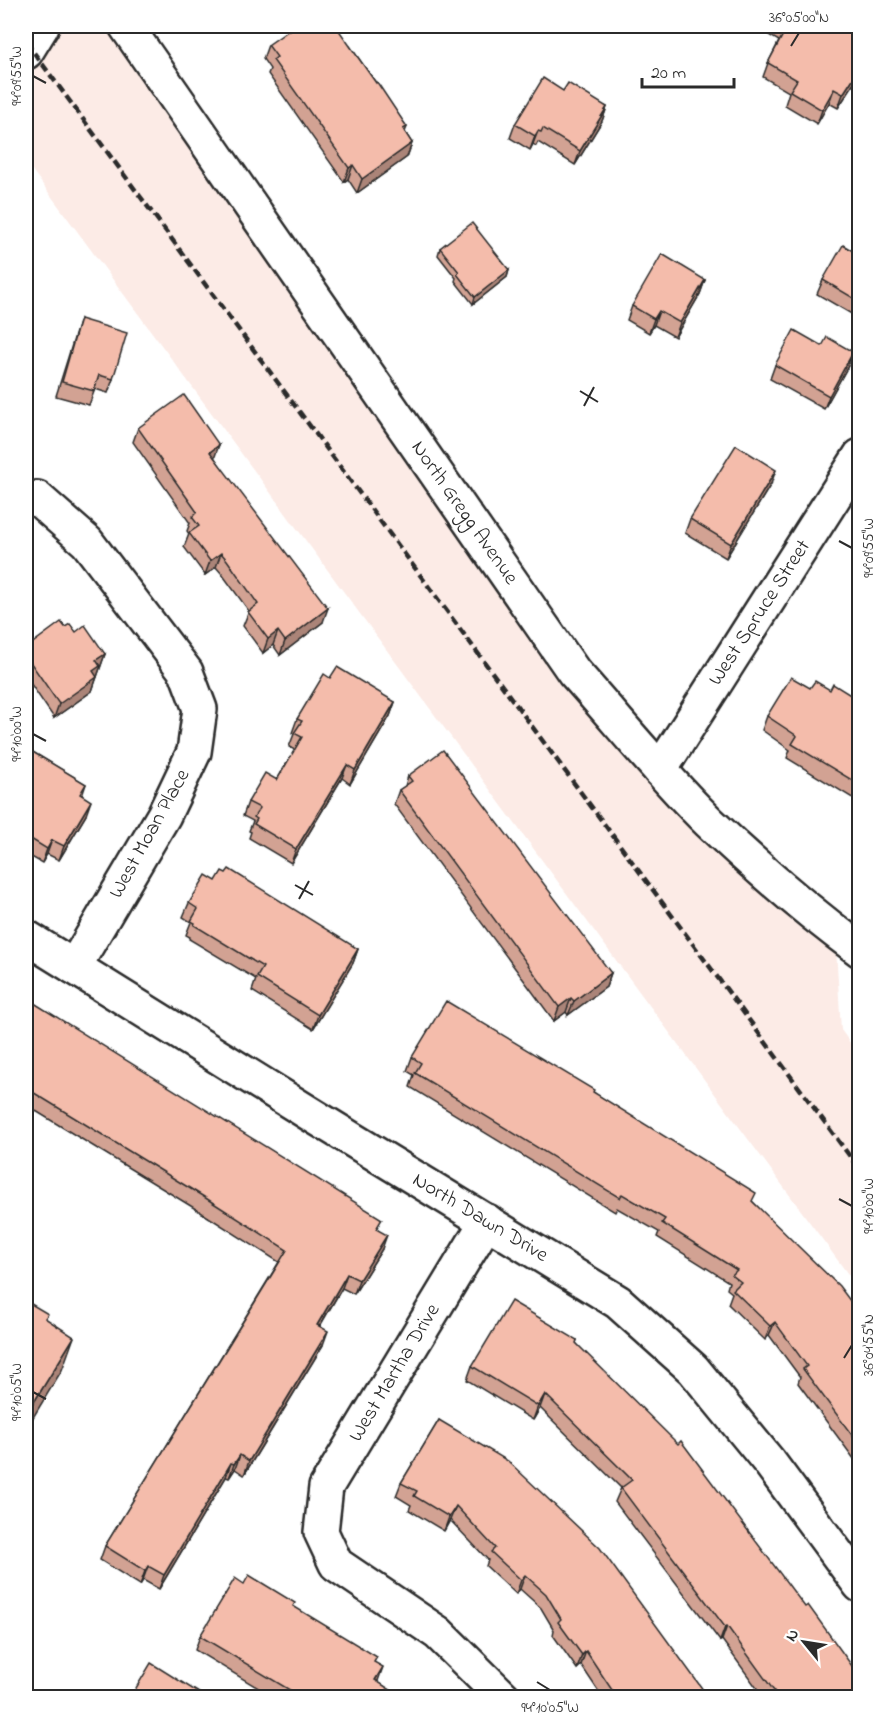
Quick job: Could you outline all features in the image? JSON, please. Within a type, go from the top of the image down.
[{"type":"street","points":[[26,52],[42,26]]},
{"type":"street","name":"North Gregg Avenue","points":[[126,26],[574,672],[708,821],[766,874],[860,950]]},
{"type":"street","name":"West Spruce Street","points":[[660,770],[860,456]]},
{"type":"street","name":"West Moan Place","points":[[37,498],[87,542],[94,551],[186,672],[200,709],[194,752],[164,815],[74,967]]},
{"type":"street","name":"North Dawn Drive","points":[[26,937],[618,1302],[693,1369],[770,1463],[860,1585]]},
{"type":"street","name":"West Martha Drive","points":[[487,1221],[326,1487],[321,1532],[336,1564],[438,1633],[504,1698]]},
{"type":"shaded area","points":[[26,26],[126,26],[574,672],[835,932],[841,1030],[859,1055],[859,1289],[26,162]]},
{"type":"building","points":[[295,26],[336,26],[407,127],[403,129],[412,143],[362,179],[353,165],[349,168],[273,60],[277,57],[268,45]]},
{"type":"building","points":[[781,26],[847,26],[860,33],[860,68],[843,94],[834,89],[822,110],[790,91],[797,80],[768,63],[786,29]]},
{"type":"building","points":[[543,78],[563,91],[568,83],[607,107],[580,151],[543,128],[535,136],[515,124]]},
{"type":"building","points":[[472,223],[509,270],[475,297],[440,248]]},
{"type":"building","points":[[843,245],[856,253],[860,248],[860,302],[823,280]]},
{"type":"building","points":[[662,254],[705,280],[680,323],[659,311],[654,319],[632,306]]},
{"type":"building","points":[[80,319],[127,333],[113,379],[99,375],[94,391],[62,382]]},
{"type":"building","points":[[794,330],[822,346],[827,337],[853,352],[829,396],[775,365]]},
{"type":"building","points":[[184,395],[219,445],[210,452],[328,608],[285,641],[278,631],[268,639],[248,612],[258,604],[227,560],[221,553],[210,561],[189,533],[199,526],[192,517],[197,512],[138,428]]},
{"type":"building","points":[[736,445],[776,470],[731,544],[690,519]]},
{"type":"building","points":[[61,622],[65,627],[70,624],[76,632],[85,625],[105,654],[96,660],[100,666],[93,671],[97,677],[59,704],[26,656],[26,648]]},
{"type":"building","points":[[337,667],[395,702],[355,770],[347,765],[296,849],[254,824],[257,819],[254,817],[260,808],[248,802],[265,773],[277,780],[302,737],[294,733],[302,721],[297,719],[324,674],[330,678]]},
{"type":"building","points":[[791,677],[810,688],[815,681],[830,690],[833,684],[860,701],[860,716],[856,722],[860,724],[860,785],[792,744],[797,736],[767,716]]},
{"type":"building","points":[[26,748],[86,784],[80,794],[91,801],[64,846],[52,840],[47,849],[26,836]]},
{"type":"building","points":[[443,750],[611,973],[574,1001],[571,998],[559,1007],[399,790],[412,781],[408,776]]},
{"type":"building","points":[[229,869],[358,949],[318,1015],[257,977],[263,967],[191,921],[198,909],[189,903],[206,875],[216,881],[222,871],[226,873]]},
{"type":"building","points":[[26,998],[382,1219],[376,1229],[387,1235],[359,1280],[347,1274],[317,1325],[328,1331],[271,1425],[249,1461],[240,1455],[234,1464],[231,1463],[164,1575],[148,1566],[145,1571],[105,1546],[287,1250],[26,1088]]},
{"type":"building","points":[[446,1001],[594,1090],[593,1092],[756,1193],[752,1201],[839,1286],[860,1314],[860,1446],[803,1369],[807,1366],[775,1322],[770,1326],[733,1290],[741,1282],[732,1275],[737,1270],[662,1223],[665,1219],[622,1194],[620,1198],[415,1073],[421,1063],[412,1057]]},
{"type":"building","points":[[26,1301],[48,1314],[45,1318],[74,1337],[26,1415]]},
{"type":"building","points":[[511,1301],[577,1340],[576,1343],[678,1444],[681,1441],[805,1607],[808,1605],[860,1677],[860,1698],[779,1698],[621,1488],[632,1480],[545,1394],[538,1406],[472,1366]]},
{"type":"building","points":[[439,1420],[508,1461],[600,1548],[709,1698],[614,1698],[612,1694],[614,1693],[586,1651],[582,1655],[558,1622],[561,1619],[546,1594],[525,1575],[521,1580],[491,1552],[495,1548],[456,1506],[449,1517],[414,1496],[417,1491],[401,1483]]},
{"type":"building","points":[[249,1575],[295,1603],[293,1606],[377,1657],[374,1662],[383,1667],[375,1680],[403,1698],[303,1698],[200,1636],[235,1578],[244,1584]]},
{"type":"building","points":[[151,1663],[207,1698],[130,1698]]},
{"type":"railway","points":[[26,42],[860,1170]]}]
